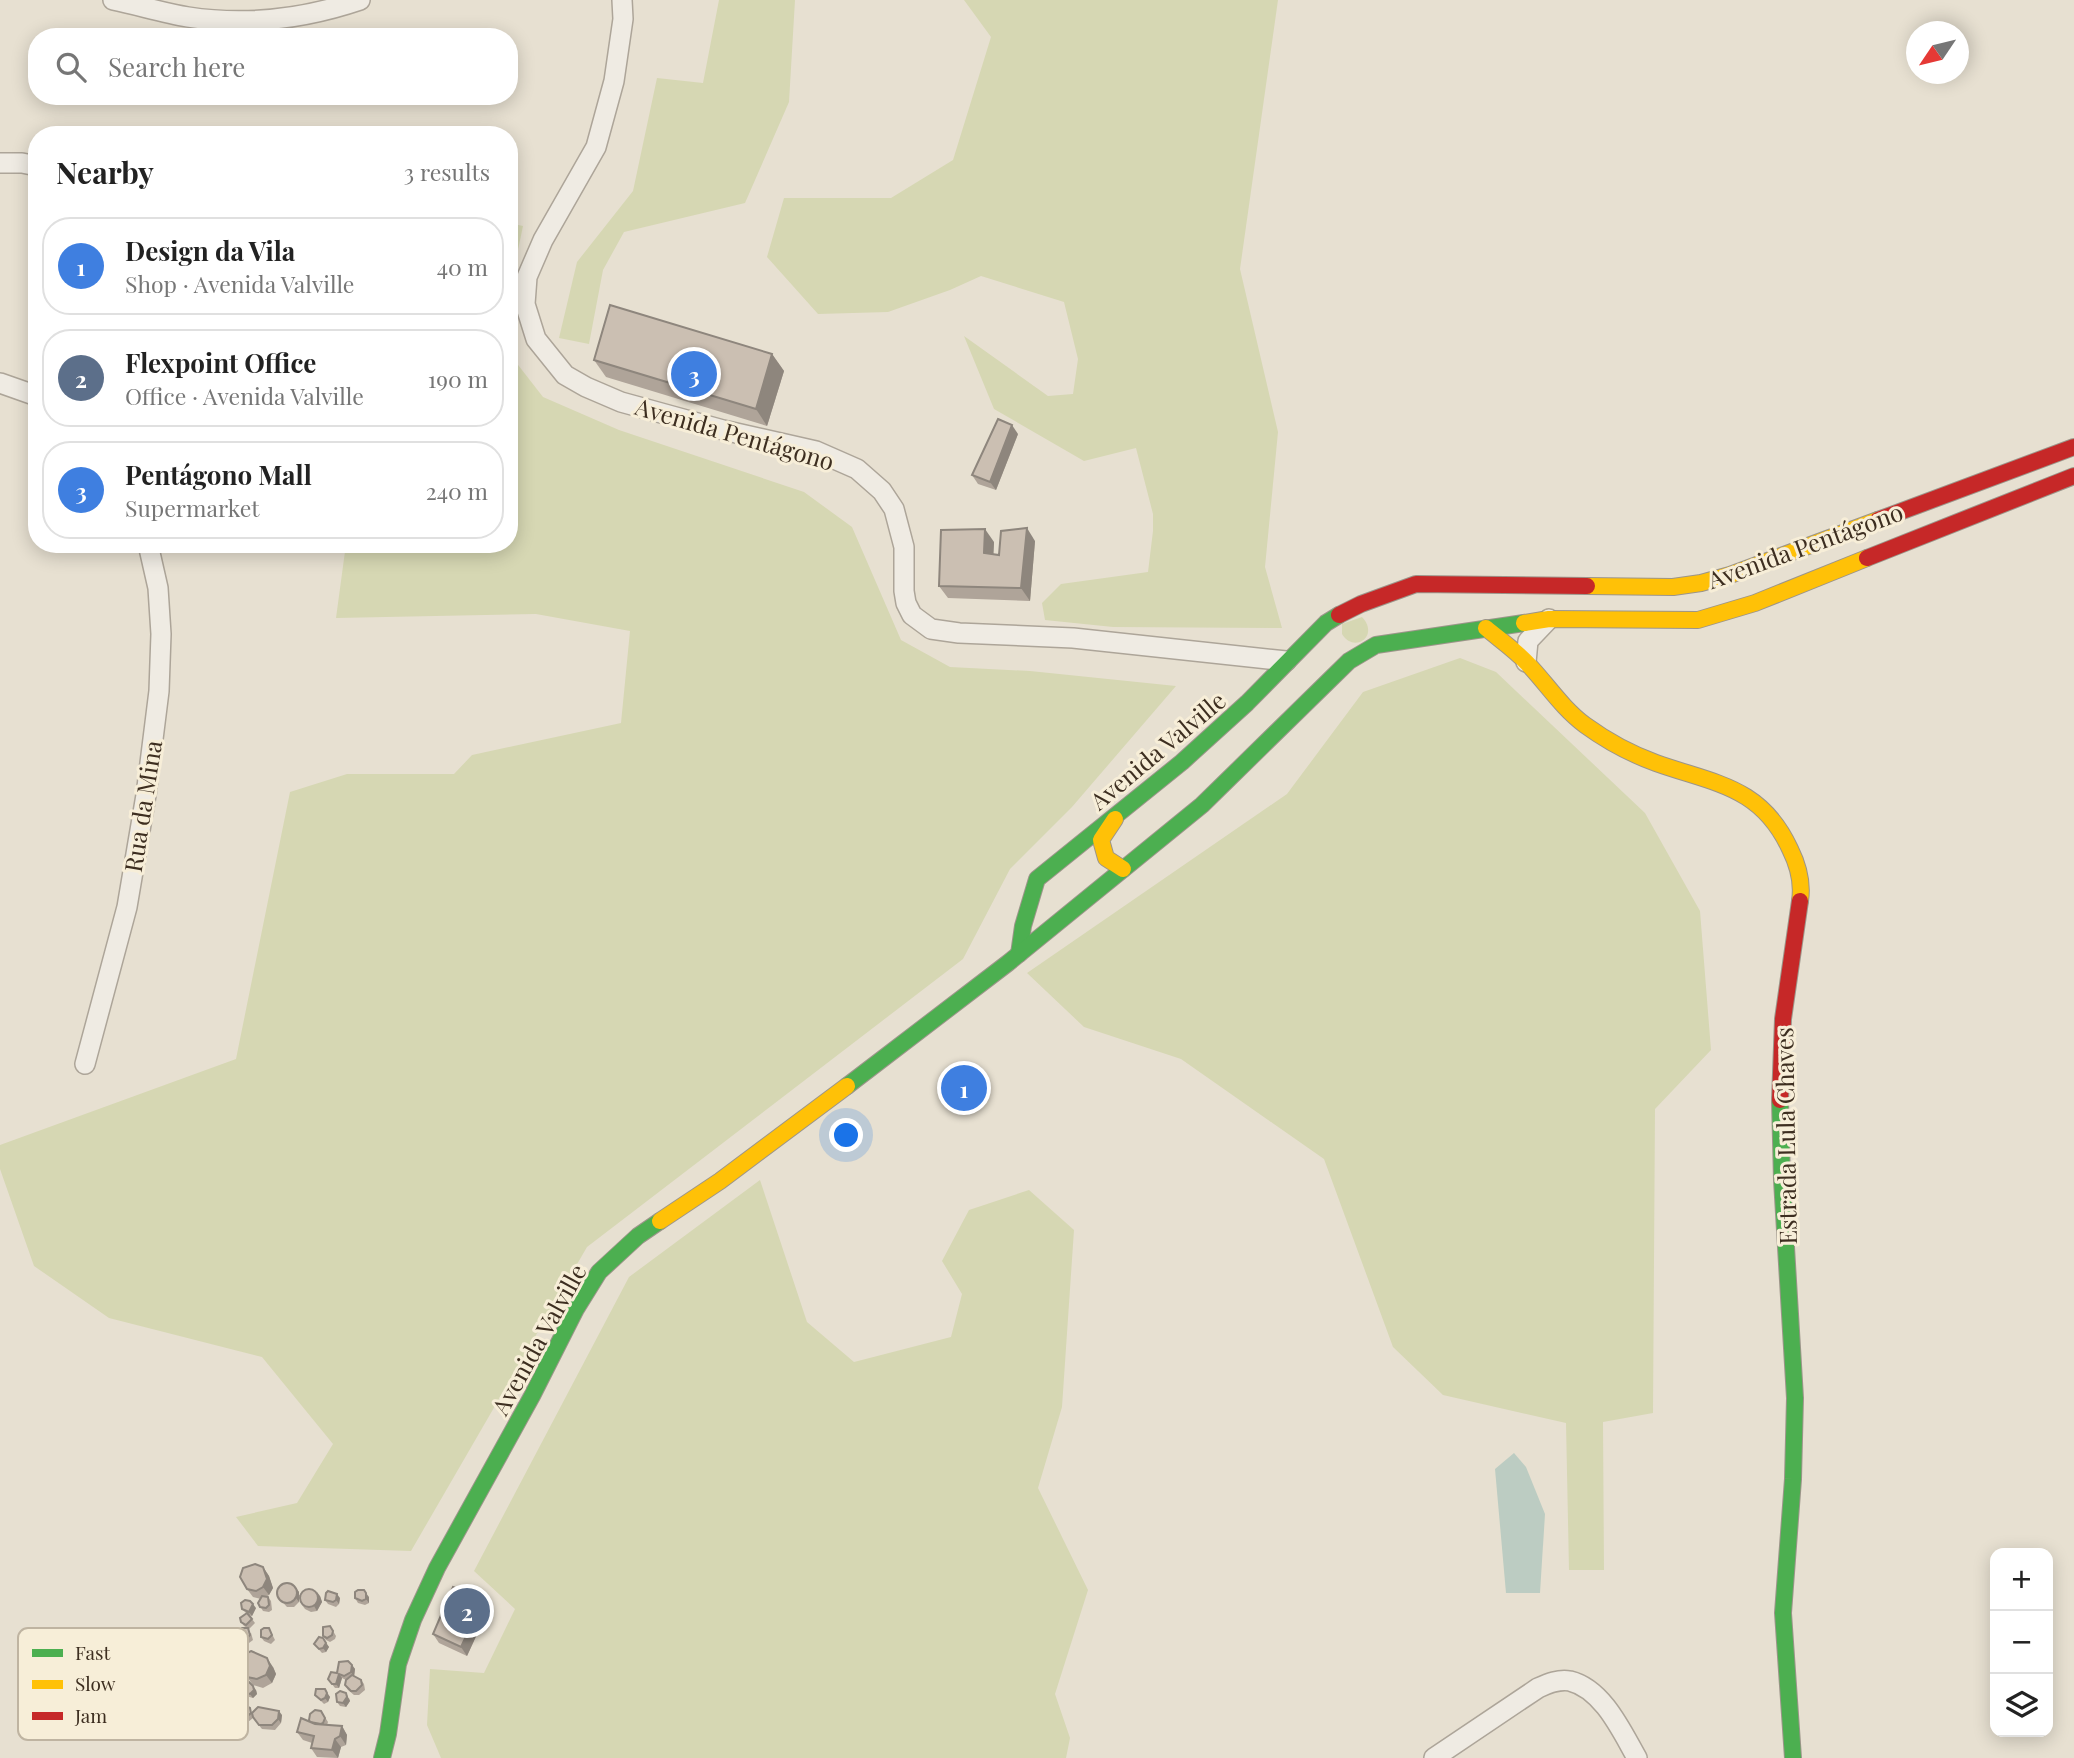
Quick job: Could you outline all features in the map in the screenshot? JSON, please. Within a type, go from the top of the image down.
[{"type":"main road","name":"Avenida Pentágono","points":[[1361,604],[1416,584],[1673,587],[1701,583],[1730,575],[2074,447]]},
{"type":"main road","name":"Avenida Pentágono","points":[[1376,645],[1549,619],[1698,620],[1755,603],[2074,476]]},
{"type":"main road","name":"Avenida Valville","points":[[1019,954],[1023,926],[1037,879],[1218,730],[1326,623],[1361,604]]},
{"type":"main road","points":[[1361,604],[1371,606],[1383,622],[1383,634],[1376,645]]},
{"type":"main road","points":[[1326,623],[1324,637],[1329,648],[1349,661]]},
{"type":"main road","name":"Estrada Lula Chaves","points":[[1486,628],[1526,662],[1563,706],[1583,724],[1610,742],[1654,762],[1724,785],[1749,797],[1769,814],[1785,838],[1797,864],[1801,890],[1783,1019],[1780,1085],[1782,1180],[1795,1398],[1793,1479],[1783,1613],[1793,1758]]},
{"type":"main road","name":"Avenida Valville","points":[[382,1758],[398,1664],[413,1620],[437,1568],[532,1396],[576,1309],[599,1272],[638,1236],[777,1139],[1019,954],[1202,805],[1349,661],[1376,645]]},
{"type":"main road","points":[[1118,814],[1101,840],[1106,858],[1123,869]]},
{"type":"street","points":[[113,0],[188,17],[243,21],[290,19],[360,0]]},
{"type":"street","name":"Avenida Pentágono","points":[[622,0],[623,19],[614,81],[596,147],[543,240],[527,277],[525,304],[536,339],[565,375],[621,402],[723,430],[816,451],[857,469],[882,491],[894,509],[904,547],[906,603],[912,615],[931,629],[959,633],[1073,638],[1286,661]]},
{"type":"street","points":[[0,163],[28,164]]},
{"type":"street","points":[[0,383],[28,393]]},
{"type":"street","name":"Rua da Mina","points":[[85,1064],[127,907],[156,717],[161,634],[158,587],[150,553]]},
{"type":"street","points":[[1526,662],[1528,641],[1549,619]]},
{"type":"street","points":[[1434,1758],[1538,1688],[1555,1681],[1569,1681],[1583,1686],[1598,1698],[1637,1758]]},
{"type":"green space","points":[[719,0],[795,0],[789,102],[745,203],[624,232],[603,270],[589,344],[559,338],[577,262],[633,191],[657,78],[703,83]]},
{"type":"green space","points":[[964,0],[1278,0],[1240,269],[1278,432],[1265,567],[1282,628],[1113,627],[1045,620],[1042,603],[1061,584],[1148,572],[1153,531],[1153,514],[1136,448],[1084,461],[994,409],[964,336],[1048,396],[1073,394],[1078,359],[1064,302],[981,276],[888,312],[818,314],[767,257],[784,198],[891,198],[953,160],[991,37]]},
{"type":"green space","points":[[518,225],[523,226],[518,250]]},
{"type":"green space","points":[[518,365],[543,397],[619,430],[804,492],[852,527],[901,640],[950,667],[1030,671],[1176,686],[1072,807],[1010,869],[963,959],[587,1247],[411,1551],[258,1546],[236,1517],[297,1503],[333,1444],[262,1357],[109,1318],[34,1266],[0,1169],[0,1145],[236,1059],[290,792],[347,774],[454,774],[472,755],[621,723],[630,631],[536,614],[336,618],[345,553],[518,553]]},
{"type":"green space","points":[[1362,617],[1367,624],[1367,636],[1358,642],[1347,640],[1342,634],[1342,624]]},
{"type":"green space","points":[[1460,658],[1496,672],[1645,813],[1700,911],[1711,1050],[1655,1109],[1653,1413],[1603,1422],[1604,1570],[1569,1570],[1566,1423],[1443,1395],[1393,1347],[1324,1159],[1181,1059],[1084,1027],[1027,973],[1287,794],[1363,692]]},
{"type":"green space","points":[[760,1180],[807,1322],[854,1362],[951,1337],[962,1294],[942,1261],[969,1210],[1029,1190],[1074,1230],[1062,1407],[1038,1488],[1088,1590],[1055,1694],[1070,1738],[1066,1758],[441,1758],[427,1725],[430,1669],[484,1673],[515,1609],[474,1571],[629,1277]]},
{"type":"shaded area","points":[[1514,1453],[1526,1467],[1545,1514],[1540,1593],[1506,1593],[1495,1469]]},
{"type":"building","points":[[610,305],[772,354],[756,409],[594,360]]},
{"type":"building","points":[[998,419],[1012,425],[990,482],[972,475]]},
{"type":"building","points":[[1027,528],[1021,588],[939,586],[941,530],[985,529],[984,553],[999,555],[1001,531]]},
{"type":"building","points":[[255,1564],[263,1567],[267,1579],[263,1587],[256,1591],[247,1589],[240,1577],[243,1568]]},
{"type":"building","points":[[287,1583],[294,1586],[297,1593],[294,1600],[287,1603],[280,1600],[277,1593],[280,1586]]},
{"type":"building","points":[[453,1587],[483,1600],[461,1647],[433,1634]]},
{"type":"building","points":[[305,1589],[313,1589],[318,1598],[316,1605],[305,1607],[300,1602],[300,1594]]},
{"type":"building","points":[[364,1590],[366,1599],[362,1601],[355,1598],[355,1592]]},
{"type":"building","points":[[328,1591],[337,1594],[333,1602],[325,1600]]},
{"type":"building","points":[[262,1596],[268,1597],[269,1605],[266,1608],[260,1607],[258,1603]]},
{"type":"building","points":[[245,1600],[253,1604],[249,1612],[242,1609],[241,1603]]},
{"type":"building","points":[[247,1613],[252,1619],[246,1625],[240,1618]]},
{"type":"building","points":[[330,1626],[332,1635],[327,1638],[323,1636],[323,1627]]},
{"type":"building","points":[[269,1628],[272,1635],[268,1639],[261,1637],[261,1630]]},
{"type":"building","points":[[319,1637],[326,1643],[319,1649],[314,1644]]},
{"type":"building","points":[[251,1651],[267,1658],[270,1666],[266,1675],[257,1679],[248,1677],[248,1652]]},
{"type":"building","points":[[348,1661],[352,1665],[351,1672],[344,1676],[339,1674],[336,1684],[332,1684],[328,1679],[331,1672],[337,1673],[339,1662]]},
{"type":"building","points":[[352,1675],[361,1680],[362,1685],[356,1691],[351,1691],[345,1685]]},
{"type":"building","points":[[248,1682],[254,1690],[250,1694],[248,1693]]},
{"type":"building","points":[[316,1689],[325,1689],[325,1698],[321,1700],[315,1695]]},
{"type":"building","points":[[340,1691],[346,1693],[347,1697],[343,1703],[337,1702],[336,1694]]},
{"type":"building","points":[[258,1707],[279,1711],[278,1719],[272,1725],[259,1725],[252,1713]]},
{"type":"building","points":[[315,1710],[321,1711],[325,1718],[323,1723],[310,1722],[310,1714]]},
{"type":"building","points":[[301,1718],[315,1724],[342,1726],[332,1750],[311,1748],[314,1736],[297,1732]]},
{"type":"traffic: fast","points":[[1019,954],[1023,926],[1037,879],[1182,762],[1247,703],[1326,623],[1339,615]]},
{"type":"traffic: fast","points":[[847,1086],[1008,963],[1202,805],[1349,661],[1376,645],[1524,623]]},
{"type":"traffic: fast","points":[[1780,1100],[1795,1398],[1793,1479],[1783,1613],[1793,1758]]},
{"type":"traffic: fast","points":[[382,1758],[398,1664],[413,1620],[437,1568],[532,1396],[576,1309],[599,1272],[638,1236],[660,1221]]},
{"type":"traffic: slow","points":[[1587,586],[1673,587],[1701,583],[1730,575],[1878,520]]},
{"type":"traffic: slow","points":[[1524,623],[1549,619],[1698,620],[1755,603],[1867,558]]},
{"type":"traffic: slow","points":[[1486,628],[1522,658],[1569,711],[1593,731],[1619,747],[1647,759],[1734,790],[1765,812],[1778,828],[1795,861],[1800,880],[1800,901]]},
{"type":"traffic: slow","points":[[1115,819],[1101,840],[1106,858],[1123,869]]},
{"type":"traffic: slow","points":[[660,1221],[720,1181],[847,1086]]},
{"type":"traffic: jam","points":[[1878,520],[2074,447]]},
{"type":"traffic: jam","points":[[1867,558],[2074,476]]},
{"type":"traffic: jam","points":[[1339,615],[1416,584],[1587,586]]},
{"type":"traffic: jam","points":[[1780,1100],[1783,1019],[1800,901]]},
{"type":"place","name":"Pentágono Mall","points":[[694,374]]},
{"type":"place","name":"Design da Vila","points":[[964,1088]]},
{"type":"place","name":"Flexpoint Office","points":[[467,1611]]}]
